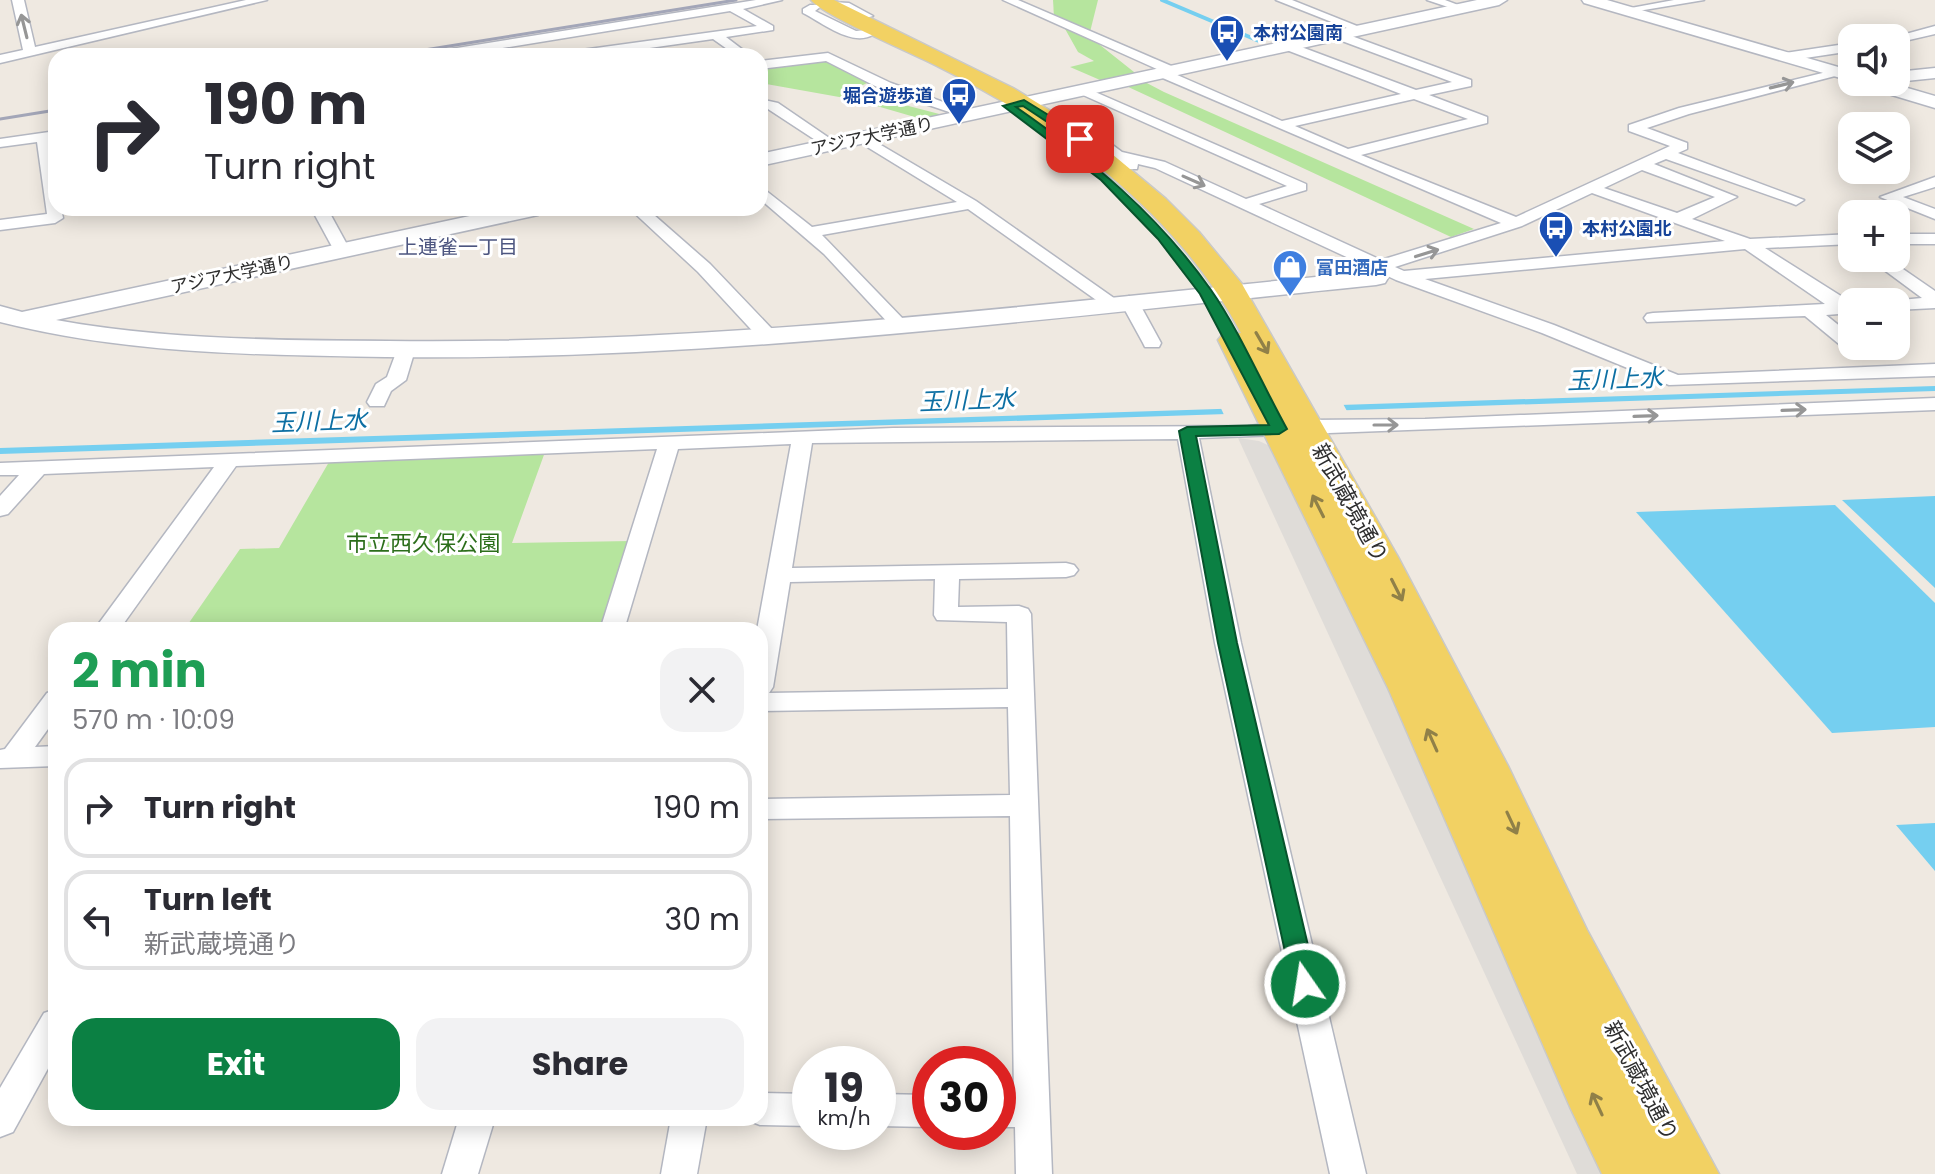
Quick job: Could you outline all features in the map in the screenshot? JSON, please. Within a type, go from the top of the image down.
[{"type":"main road","name":"新武蔵境通り","points":[[816,3],[1053,121],[1124,166],[1190,237],[1287,416],[1387,570],[1486,766],[1565,936],[1690,1174]]},
{"type":"main road","name":"新武蔵境通り","points":[[1016,104],[1120,191],[1219,292]]},
{"type":"main road","name":"新武蔵境通り","points":[[1287,416],[1598,1107],[1632,1174]]},
{"type":"street","points":[[18,0],[30,52]]},
{"type":"street","points":[[0,59],[261,0]]},
{"type":"street","points":[[485,48],[776,0]]},
{"type":"street","points":[[1009,0],[1281,125],[1516,223]]},
{"type":"street","points":[[1282,0],[1361,30]]},
{"type":"street","points":[[1433,0],[1460,8]]},
{"type":"street","name":"アジア大学通り","points":[[768,158],[1499,0]]},
{"type":"street","points":[[1590,0],[1838,73]]},
{"type":"street","points":[[1626,10],[1698,0]]},
{"type":"street","points":[[640,48],[769,28],[732,7]]},
{"type":"street","points":[[594,30],[617,48]]},
{"type":"street","points":[[1910,36],[1935,30]]},
{"type":"street","points":[[1281,125],[1466,83],[1338,35]]},
{"type":"street","points":[[716,36],[734,48]]},
{"type":"street","points":[[1288,46],[1482,120],[1347,154]]},
{"type":"street","points":[[1785,57],[1838,49]]},
{"type":"street","points":[[768,64],[828,57],[886,86],[969,114]]},
{"type":"street","points":[[7,320],[101,337],[211,344],[406,350],[610,346],[1120,302],[1378,272],[1516,223],[1682,146],[1634,128],[1684,111],[1835,72]]},
{"type":"street","points":[[1910,76],[1935,73]]},
{"type":"street","points":[[1081,91],[1301,187],[1244,204]]},
{"type":"street","points":[[1910,95],[1935,102]]},
{"type":"street","points":[[768,105],[831,144]]},
{"type":"street","points":[[0,143],[48,136]]},
{"type":"street","points":[[869,142],[971,204],[1120,302],[1152,343]]},
{"type":"street","points":[[1667,154],[1796,200]]},
{"type":"street","points":[[1124,166],[1160,165],[1378,272],[1402,276],[1548,329],[1676,381],[1935,370]]},
{"type":"street","points":[[1642,165],[1729,197],[1678,219]]},
{"type":"street","points":[[1935,182],[1888,197],[1935,214]]},
{"type":"street","points":[[1591,188],[1748,244],[1838,302]]},
{"type":"street","points":[[768,198],[809,232],[898,323]]},
{"type":"street","points":[[809,232],[876,220],[917,217],[971,204]]},
{"type":"street","points":[[0,225],[55,216]]},
{"type":"street","points":[[323,216],[342,250]]},
{"type":"street","name":"アジア大学通り","points":[[7,320],[501,216]]},
{"type":"street","points":[[646,216],[704,268],[766,334]]},
{"type":"street","points":[[1910,239],[1934,239]]},
{"type":"street","points":[[1402,276],[1748,244],[1838,240]]},
{"type":"street","points":[[1895,272],[1935,301]]},
{"type":"street","points":[[1910,304],[1935,301]]},
{"type":"street","points":[[1653,318],[1838,309]]},
{"type":"street","points":[[1810,311],[1838,333]]},
{"type":"street","points":[[377,402],[383,388],[396,380],[406,350]]},
{"type":"street","points":[[1871,360],[1885,371]]},
{"type":"street","points":[[0,469],[670,442],[1187,431],[1287,416],[1425,425],[1935,404]]},
{"type":"street","points":[[1187,431],[1228,643],[1348,1174]]},
{"type":"street","points":[[768,640],[802,438]]},
{"type":"street","points":[[614,622],[670,442]]},
{"type":"street","points":[[112,622],[230,460]]},
{"type":"street","points":[[0,509],[37,468]]},
{"type":"street","points":[[779,575],[1066,570]]},
{"type":"street","points":[[947,572],[946,615],[1019,614],[1024,805],[1016,1078]]},
{"type":"street","points":[[768,702],[1021,698]]},
{"type":"street","points":[[6,758],[48,708]]},
{"type":"street","points":[[6,758],[48,756]]},
{"type":"street","points":[[768,809],[1024,805]]},
{"type":"street","points":[[0,1121],[48,1037]]},
{"type":"street","points":[[768,1109],[792,1110]]},
{"type":"street","points":[[1016,1115],[1034,1174]]},
{"type":"street","points":[[460,1174],[475,1126]]},
{"type":"street","points":[[679,1174],[688,1126]]},
{"type":"green space","points":[[1053,0],[1098,0],[1090,32],[1054,17]]},
{"type":"green space","points":[[1064,27],[1095,41],[1139,76],[1107,83],[1070,67],[1094,61],[1078,52]]},
{"type":"green space","points":[[823,60],[869,82],[851,91],[947,116],[925,120],[856,100],[768,84],[768,67]]},
{"type":"green space","points":[[1143,81],[1474,229],[1451,237],[1124,85]]},
{"type":"green space","name":"市立西久保公園","points":[[545,452],[512,543],[631,541],[606,622],[190,622],[240,549],[279,548],[329,462]]},
{"type":"shaded area","points":[[1238,438],[1259,441],[1274,448],[1332,557],[1613,1174],[1577,1174]]},
{"type":"water","points":[[1935,386],[1935,391],[0,454],[0,448]]},
{"type":"water","points":[[1935,496],[1935,588],[1842,500]]},
{"type":"water","points":[[1835,505],[1935,603],[1935,727],[1832,733],[1636,512]]},
{"type":"water","points":[[1935,823],[1935,871],[1896,825]]},
{"type":"pier","points":[[1341,400],[1348,413],[1225,417],[1219,404]]},
{"type":"waterway","points":[[1162,0],[1259,41]]},
{"type":"railway","points":[[437,48],[736,0]]},
{"type":"railway","points":[[0,119],[48,111]]},
{"type":"place","name":"本村公園南","points":[[1227,63]]},
{"type":"place","name":"堀合遊歩道","points":[[959,126]]},
{"type":"place","name":"本村公園北","points":[[1556,259]]},
{"type":"place","name":"富田酒店","points":[[1290,298]]},
{"type":"district","name":"上連雀一丁目","points":[[458,247]]},
{"type":"route","points":[[1080,139],[1024,103],[1008,106],[1105,177],[1163,237],[1207,293],[1279,429],[1187,431],[1228,643],[1305,984]]},
{"type":"water label","name":"玉川上水","points":[[1615,379]]},
{"type":"water label","name":"玉川上水","points":[[967,400]]},
{"type":"water label","name":"玉川上水","points":[[319,421]]}]
